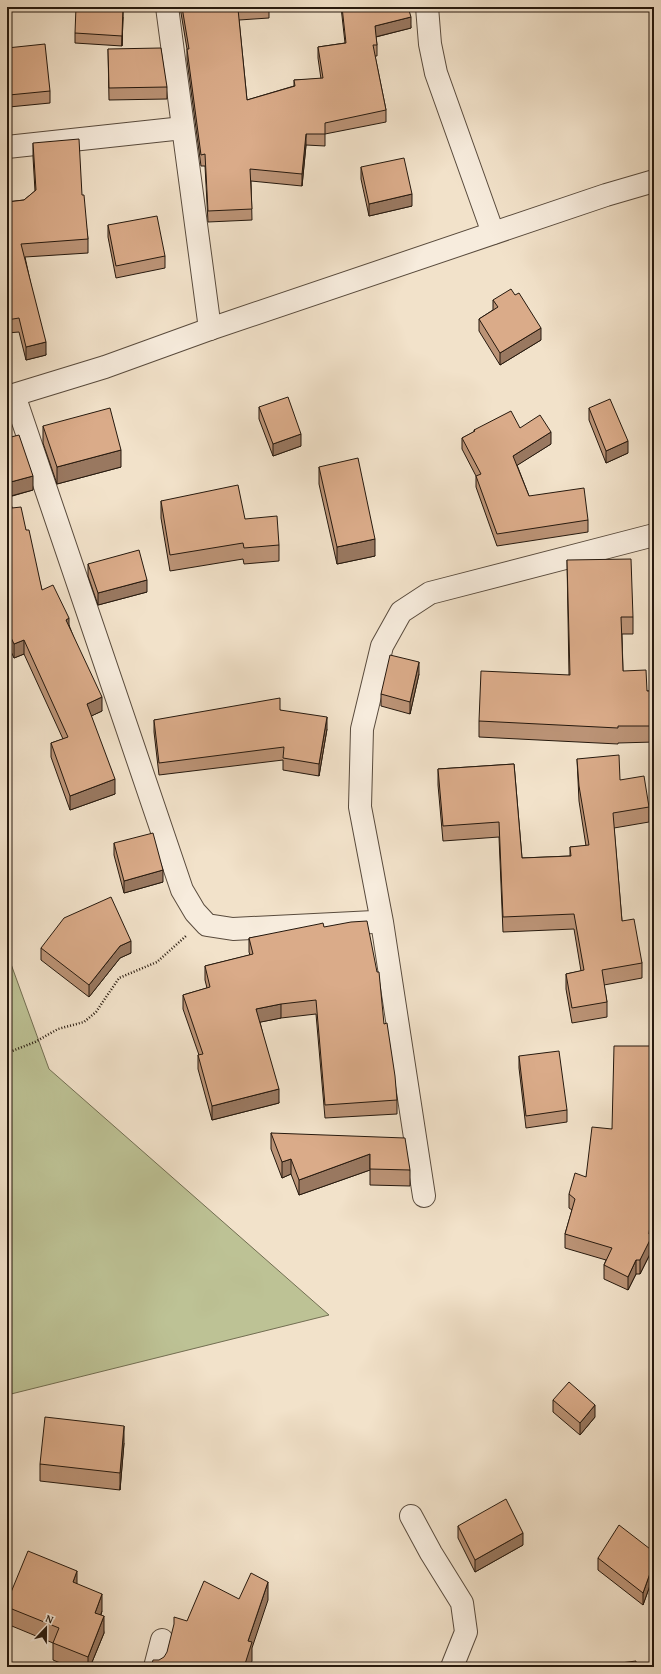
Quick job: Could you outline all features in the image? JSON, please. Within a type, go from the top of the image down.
[{"type":"street","points":[[167,7],[210,329]]},
{"type":"street","points":[[427,7],[430,44],[436,73],[493,233]]},
{"type":"street","points":[[7,147],[183,128]]},
{"type":"street","points":[[382,922],[233,929],[207,925],[195,912],[182,890],[11,396],[105,367],[210,329],[493,233],[606,195],[654,181]]},
{"type":"street","points":[[424,1196],[382,922],[360,807],[362,729],[382,646],[401,612],[430,593],[654,534]]},
{"type":"street","points":[[411,1516],[431,1553],[462,1603],[466,1632],[452,1667]]},
{"type":"street","points":[[155,1667],[162,1640]]},
{"type":"path","points":[[7,1053],[35,1042],[58,1029],[84,1022],[96,1012],[119,978],[157,962],[202,919]]},
{"type":"green space","points":[[7,953],[49,1069],[329,1315],[7,1395]]},
{"type":"building","points":[[76,7],[123,7],[122,36],[75,33]]},
{"type":"building","points":[[182,7],[261,7],[238,9],[247,100],[295,86],[294,80],[323,78],[318,47],[346,43],[342,7],[408,7],[411,17],[375,26],[377,45],[373,45],[386,110],[325,123],[325,134],[306,134],[302,174],[250,169],[252,209],[208,211],[205,154],[201,155],[187,49],[189,49]]},
{"type":"building","points":[[45,44],[50,91],[9,95],[7,48]]},
{"type":"building","points":[[161,48],[167,87],[109,88],[108,49]]},
{"type":"building","points":[[7,103],[9,103],[11,123],[7,123]]},
{"type":"building","points":[[79,139],[82,195],[84,195],[88,239],[21,244],[46,342],[26,347],[19,318],[7,320],[7,202],[24,200],[36,190],[33,143]]},
{"type":"building","points":[[404,158],[412,194],[369,204],[361,167]]},
{"type":"building","points":[[157,216],[165,256],[116,266],[108,225]]},
{"type":"building","points":[[511,289],[515,295],[519,293],[541,328],[500,353],[479,319],[498,307],[493,300]]},
{"type":"building","points":[[288,397],[301,434],[273,444],[259,407]]},
{"type":"building","points":[[610,399],[628,441],[606,451],[589,408]]},
{"type":"building","points":[[110,408],[121,450],[57,467],[43,426]]},
{"type":"building","points":[[511,411],[520,428],[540,415],[551,432],[513,456],[529,496],[584,488],[588,520],[497,534],[476,476],[481,474],[462,438],[475,431],[474,430]]},
{"type":"building","points":[[19,435],[33,476],[7,483],[7,438]]},
{"type":"building","points":[[358,458],[375,539],[337,547],[319,467]]},
{"type":"building","points":[[238,485],[245,519],[277,516],[279,545],[244,548],[243,543],[170,555],[161,501]]},
{"type":"building","points":[[7,486],[12,508],[21,507],[26,530],[29,530],[42,590],[53,585],[69,618],[66,620],[102,697],[87,704],[115,779],[70,796],[51,743],[68,737],[24,640],[14,644],[7,629]]},
{"type":"building","points":[[139,550],[147,580],[98,593],[88,564]]},
{"type":"building","points":[[631,559],[633,617],[621,617],[623,671],[646,670],[647,691],[654,691],[654,726],[618,726],[618,728],[479,721],[481,671],[570,675],[567,560]]},
{"type":"building","points":[[390,655],[419,662],[410,702],[381,694]]},
{"type":"building","points":[[280,698],[280,710],[327,717],[319,764],[283,758],[284,747],[159,763],[154,720]]},
{"type":"building","points":[[619,755],[620,780],[644,776],[649,807],[613,813],[622,921],[634,919],[642,963],[602,970],[607,1002],[572,1008],[566,974],[584,970],[574,914],[503,917],[499,822],[443,826],[438,769],[514,764],[522,858],[571,856],[570,847],[589,845],[579,786],[577,759]]},
{"type":"building","points":[[153,833],[163,870],[124,881],[114,843]]},
{"type":"building","points":[[111,897],[131,941],[120,946],[89,985],[41,948],[64,918]]},
{"type":"building","points":[[367,921],[377,972],[379,972],[384,1024],[387,1023],[397,1100],[325,1105],[316,1000],[281,1004],[256,1009],[279,1089],[212,1106],[198,1055],[203,1054],[183,995],[210,987],[205,966],[253,954],[249,938],[323,923],[324,927],[351,922]]},
{"type":"building","points":[[614,1046],[654,1046],[654,1189],[649,1234],[653,1234],[640,1260],[636,1260],[628,1277],[604,1265],[612,1248],[565,1234],[575,1199],[569,1194],[575,1173],[586,1177],[592,1127],[612,1129]]},
{"type":"building","points":[[559,1051],[567,1110],[526,1116],[519,1056]]},
{"type":"building","points":[[271,1133],[405,1138],[410,1170],[370,1169],[370,1154],[299,1180],[291,1159],[282,1162]]},
{"type":"building","points":[[569,1382],[595,1405],[580,1423],[553,1400]]},
{"type":"building","points":[[45,1417],[124,1426],[120,1473],[40,1464]]},
{"type":"building","points":[[506,1499],[523,1533],[475,1560],[458,1526]]},
{"type":"building","points":[[619,1525],[654,1552],[654,1562],[643,1593],[598,1558]]},
{"type":"building","points":[[28,1551],[77,1571],[73,1582],[102,1594],[95,1613],[104,1616],[88,1657],[53,1643],[59,1628],[7,1607],[7,1602]]},
{"type":"building","points":[[251,1573],[268,1582],[248,1641],[252,1642],[245,1664],[253,1667],[151,1667],[153,1660],[159,1660],[164,1657],[167,1652],[174,1624],[174,1617],[187,1621],[204,1581],[239,1599]]},
{"type":"building","points":[[636,1661],[636,1667],[590,1667]]}]
